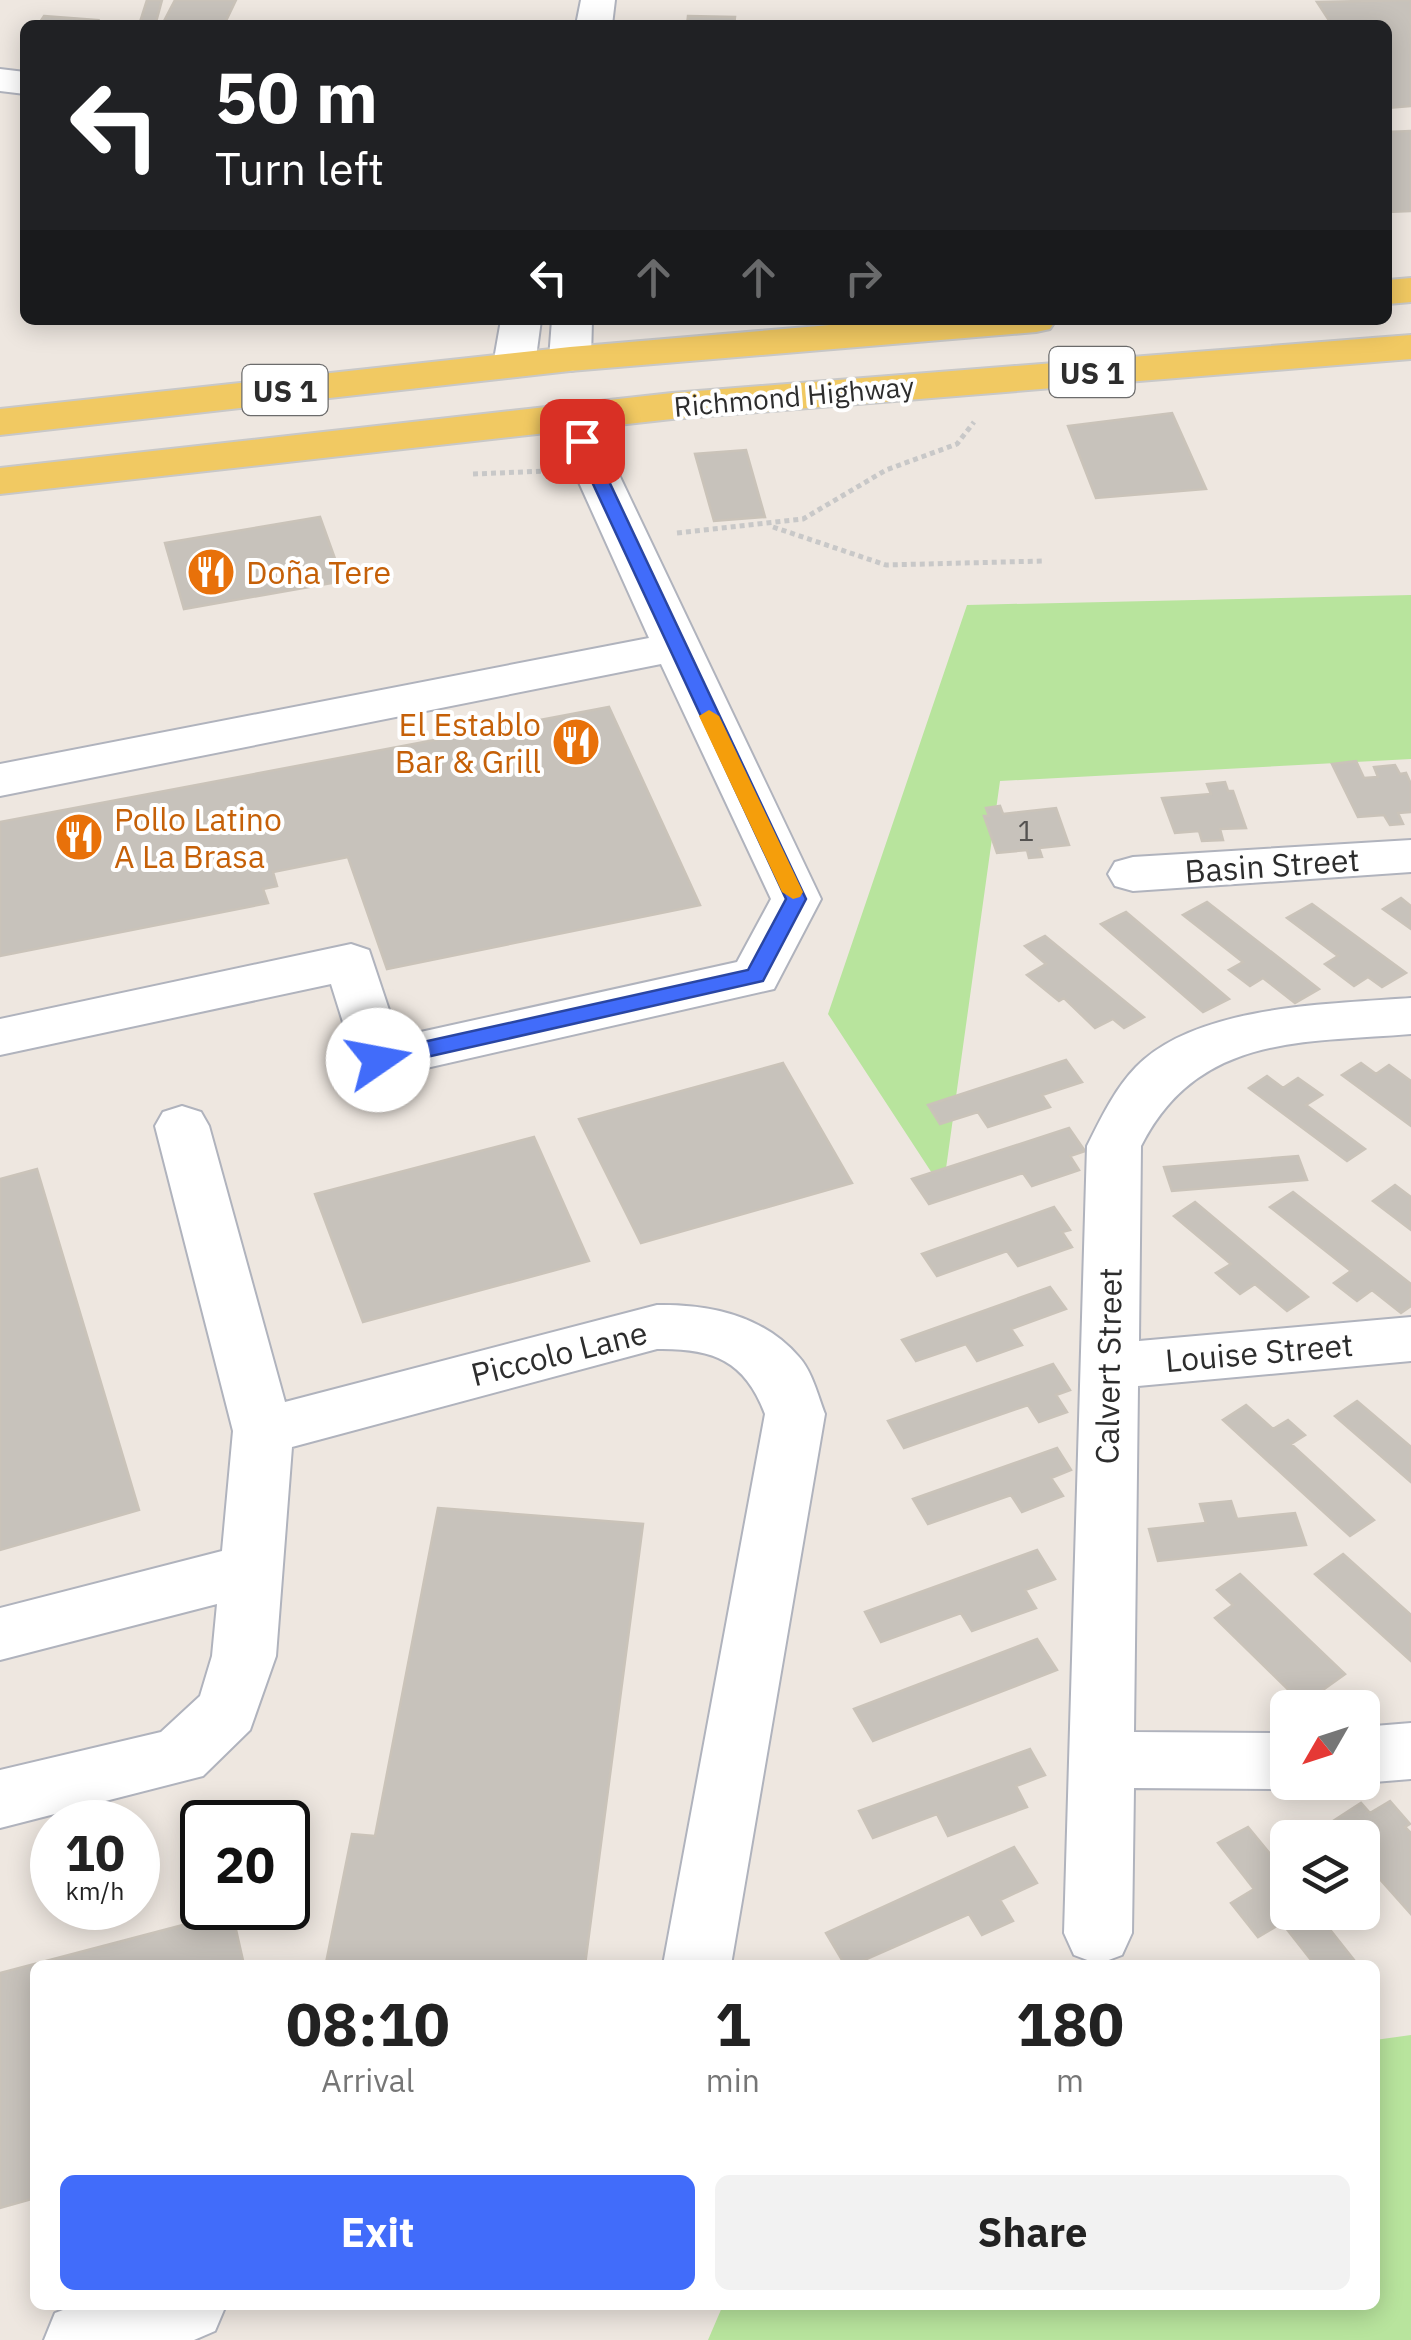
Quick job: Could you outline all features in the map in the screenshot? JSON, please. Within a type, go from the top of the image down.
[{"type":"main road","name":"Richmond Highway","points":[[0,422],[514,365],[571,340],[920,325]]},
{"type":"main road","points":[[325,442],[506,393],[571,340]]},
{"type":"main road","name":"Richmond Highway","points":[[0,480],[325,442],[930,384],[1411,347]]},
{"type":"street","points":[[514,365],[521,325]]},
{"type":"street","points":[[0,1037],[351,962],[378,1060],[756,976],[796,899],[571,418]]},
{"type":"street","points":[[0,780],[676,647]]},
{"type":"street","name":"Basin Street","points":[[1133,874],[1411,856]]},
{"type":"street","name":"Calvert Street","points":[[1098,1933],[1110,1170],[1114,1146],[1136,1102],[1158,1078],[1204,1048],[1260,1030],[1411,1016]]},
{"type":"street","points":[[0,1799],[180,1756],[227,1712],[244,1656],[262,1431],[182,1126]]},
{"type":"street","name":"Piccolo Lane","points":[[262,1431],[656,1327],[703,1326],[741,1343],[780,1373],[796,1414],[698,1960]]},
{"type":"street","name":"Louise Street","points":[[1108,1366],[1411,1339]]},
{"type":"street","points":[[0,1634],[253,1570]]},
{"type":"street","points":[[1380,1753],[1411,1750]]},
{"type":"street","points":[[1101,1760],[1270,1761]]},
{"type":"street","points":[[82,2340],[174,2310]]},
{"type":"path","points":[[715,529],[803,519],[886,470],[958,444],[970,432],[975,415]]},
{"type":"path","points":[[767,526],[886,565],[973,566],[1043,561]]},
{"type":"green space","points":[[1411,595],[1411,759],[1000,781],[943,1190],[828,1014],[967,605]]},
{"type":"green space","points":[[1411,2035],[1411,2340],[708,2340],[721,2310],[1380,2310],[1380,2039]]},
{"type":"building","points":[[147,0],[162,0],[157,20],[141,20]]},
{"type":"building","points":[[175,0],[236,0],[226,20],[165,20]]},
{"type":"building","points":[[1411,0],[1411,106],[1392,108],[1392,20],[1329,20],[1317,2]]},
{"type":"building","points":[[44,16],[98,20],[41,20]]},
{"type":"building","points":[[688,16],[735,17],[735,20],[688,20]]},
{"type":"building","points":[[1411,131],[1411,211],[1392,212],[1392,132]]},
{"type":"building","points":[[1172,413],[1206,489],[1096,498],[1068,426]]},
{"type":"building","points":[[746,450],[765,517],[714,521],[695,454]]},
{"type":"building","points":[[320,517],[343,581],[184,609],[165,543]]},
{"type":"building","points":[[609,707],[700,905],[387,969],[348,857],[273,872],[277,886],[263,889],[268,903],[0,956],[0,822]]},
{"type":"building","points":[[1356,761],[1364,778],[1378,777],[1374,767],[1395,765],[1400,774],[1406,773],[1411,784],[1411,812],[1398,813],[1403,824],[1390,825],[1384,815],[1358,817],[1332,764]]},
{"type":"building","points":[[1225,782],[1228,791],[1233,791],[1246,828],[1220,829],[1223,840],[1202,841],[1199,831],[1175,833],[1162,798],[1211,794],[1207,784]]},
{"type":"building","points":[[1000,806],[1003,814],[1056,808],[1069,845],[1039,848],[1042,857],[1029,858],[1027,850],[997,853],[984,816],[989,816],[986,808]]},
{"type":"building","points":[[1401,898],[1411,906],[1411,929],[1383,909]]},
{"type":"building","points":[[1207,902],[1319,989],[1295,1003],[1263,978],[1250,986],[1229,970],[1243,962],[1183,915]]},
{"type":"building","points":[[1312,904],[1406,973],[1382,987],[1368,977],[1354,986],[1325,964],[1338,956],[1287,918]]},
{"type":"building","points":[[1126,912],[1229,999],[1203,1012],[1101,924]]},
{"type":"building","points":[[1045,936],[1144,1017],[1124,1028],[1113,1019],[1095,1028],[1064,998],[1059,1001],[1027,975],[1046,964],[1025,946]]},
{"type":"building","points":[[1066,1060],[1082,1082],[1042,1095],[1050,1107],[988,1127],[978,1112],[940,1124],[928,1105]]},
{"type":"building","points":[[783,1063],[852,1183],[641,1243],[579,1119]]},
{"type":"building","points":[[1361,1063],[1376,1074],[1389,1065],[1411,1081],[1411,1126],[1342,1075]]},
{"type":"building","points":[[1267,1076],[1283,1088],[1298,1078],[1322,1095],[1306,1105],[1365,1149],[1347,1161],[1249,1088]]},
{"type":"building","points":[[1069,1128],[1085,1151],[1070,1156],[1079,1170],[1032,1186],[1023,1173],[929,1204],[912,1179]]},
{"type":"building","points":[[534,1137],[589,1261],[363,1322],[315,1194]]},
{"type":"building","points":[[1298,1156],[1307,1180],[1172,1191],[1164,1167]]},
{"type":"building","points":[[37,1169],[139,1510],[0,1550],[0,1179]]},
{"type":"building","points":[[1395,1185],[1411,1197],[1411,1230],[1373,1201]]},
{"type":"building","points":[[1293,1192],[1411,1284],[1411,1306],[1401,1313],[1372,1290],[1357,1301],[1334,1283],[1351,1271],[1270,1207]]},
{"type":"building","points":[[1195,1202],[1308,1297],[1287,1311],[1255,1284],[1240,1294],[1216,1273],[1231,1264],[1174,1216]]},
{"type":"building","points":[[1054,1207],[1070,1230],[1062,1232],[1072,1247],[1018,1266],[1007,1251],[937,1276],[922,1254]]},
{"type":"building","points":[[1050,1287],[1066,1309],[1011,1329],[1022,1345],[977,1361],[966,1344],[916,1361],[902,1340]]},
{"type":"building","points":[[1053,1364],[1070,1390],[1056,1395],[1067,1412],[1039,1422],[1028,1405],[904,1448],[888,1421]]},
{"type":"building","points":[[1357,1401],[1411,1447],[1411,1482],[1335,1416]]},
{"type":"building","points":[[1246,1405],[1273,1429],[1288,1420],[1305,1435],[1291,1444],[1374,1520],[1350,1536],[1223,1420]]},
{"type":"building","points":[[1057,1448],[1071,1470],[1051,1478],[1063,1496],[1022,1512],[1011,1495],[928,1524],[913,1499]]},
{"type":"building","points":[[1231,1501],[1237,1519],[1295,1513],[1306,1545],[1158,1561],[1149,1529],[1206,1523],[1200,1504]]},
{"type":"building","points":[[438,1508],[643,1524],[586,1960],[327,1960],[352,1834],[375,1836]]},
{"type":"building","points":[[1037,1550],[1055,1579],[1025,1590],[1036,1608],[972,1631],[961,1613],[881,1642],[865,1612]]},
{"type":"building","points":[[1343,1554],[1411,1615],[1411,1661],[1315,1574]]},
{"type":"building","points":[[1240,1574],[1345,1674],[1323,1690],[1289,1690],[1215,1618],[1233,1605],[1217,1590]]},
{"type":"building","points":[[1037,1639],[1057,1670],[873,1741],[854,1709]]},
{"type":"building","points":[[1030,1749],[1045,1775],[1016,1786],[1027,1807],[948,1836],[937,1814],[873,1838],[859,1811]]},
{"type":"building","points":[[1390,1801],[1410,1824],[1405,1827],[1411,1833],[1411,1914],[1380,1879],[1380,1820],[1335,1820],[1361,1803],[1370,1813]]},
{"type":"building","points":[[1248,1827],[1270,1854],[1270,1930],[1258,1937],[1231,1903],[1254,1889],[1218,1843]]},
{"type":"building","points":[[1014,1847],[1037,1883],[1000,1900],[1013,1921],[982,1935],[969,1914],[864,1960],[842,1960],[826,1933]]},
{"type":"building","points":[[180,1926],[180,1930],[236,1930],[243,1960],[49,1960]]},
{"type":"building","points":[[1288,1930],[1330,1930],[1354,1960],[1311,1960]]},
{"type":"building","points":[[30,1965],[30,2199],[0,2208],[0,1973]]},
{"type":"slow traffic","points":[[709,716],[793,892]]},
{"type":"place","name":"Doña Tere","points":[[211,572]]},
{"type":"place","name":"El Establo Bar & Grill","points":[[576,742]]},
{"type":"place","name":"Pollo Latino A La Brasa","points":[[79,837]]},
{"type":"route","points":[[378,1060],[756,976],[796,899],[582,441]]}]
